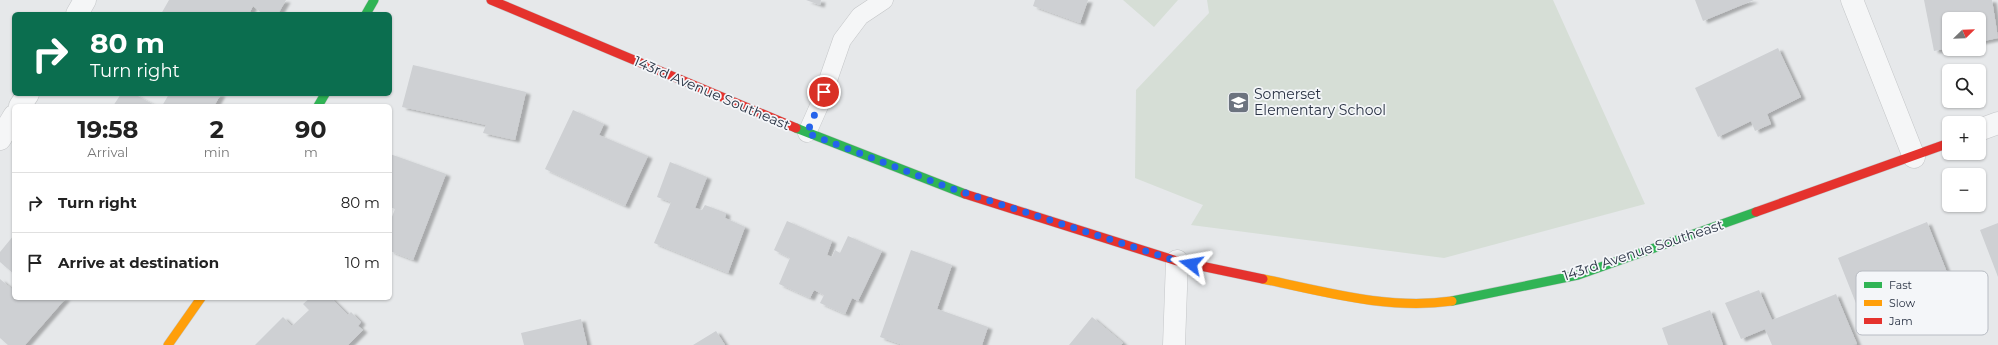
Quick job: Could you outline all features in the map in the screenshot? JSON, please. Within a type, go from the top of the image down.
[{"type":"street","points":[[78,12],[85,0]]},
{"type":"street","points":[[367,12],[374,0]]},
{"type":"street","name":"143rd Avenue Southeast","points":[[491,0],[807,133],[950,188],[1177,261],[1367,301],[1410,304],[1450,301],[1578,274],[1914,157],[1942,146]]},
{"type":"street","points":[[1852,0],[1914,157]]},
{"type":"street","points":[[0,139],[12,119]]},
{"type":"street","points":[[1986,127],[1998,123]]},
{"type":"street","points":[[1174,345],[1177,261]]},
{"type":"street","points":[[168,345],[200,300]]},
{"type":"lane","points":[[807,133],[819,106],[842,40],[860,16],[884,0]]},
{"type":"shaded area","points":[[1123,0],[1178,0],[1154,27]]},
{"type":"shaded area","name":"Somerset Elementary School","points":[[1207,0],[1553,0],[1645,204],[1444,258],[1191,225],[1203,205],[1135,178],[1136,90],[1209,13]]},
{"type":"building","points":[[169,0],[286,0],[279,12],[260,12],[253,6],[250,12],[162,12]]},
{"type":"building","points":[[806,0],[821,0],[820,5]]},
{"type":"building","points":[[1035,0],[1088,0],[1080,23],[1033,6]]},
{"type":"building","points":[[1695,0],[1754,0],[1703,21]]},
{"type":"building","points":[[1924,0],[1992,0],[1998,38],[1986,41],[1986,12],[1942,12],[1942,49],[1934,51]]},
{"type":"building","points":[[1778,48],[1801,97],[1767,114],[1771,124],[1755,131],[1751,121],[1718,137],[1695,88]]},
{"type":"building","points":[[413,65],[526,92],[515,140],[483,133],[486,125],[402,107]]},
{"type":"building","points":[[120,96],[138,96],[152,104],[114,104]]},
{"type":"building","points":[[168,96],[220,96],[215,104],[163,104]]},
{"type":"building","points":[[573,110],[604,124],[599,135],[648,156],[625,206],[545,169]]},
{"type":"building","points":[[392,155],[446,174],[413,260],[392,252],[392,217],[395,209],[392,208]]},
{"type":"building","points":[[670,162],[707,177],[695,208],[702,210],[705,205],[726,213],[725,218],[745,227],[728,273],[654,243],[671,202],[657,197]]},
{"type":"building","points":[[787,221],[832,241],[827,255],[832,257],[835,250],[840,253],[848,236],[882,251],[858,301],[852,298],[845,314],[820,303],[824,295],[814,290],[810,298],[779,284],[790,258],[774,250]]},
{"type":"building","points":[[1927,222],[1946,271],[1856,271],[1856,303],[1838,258]]},
{"type":"building","points":[[1998,223],[1998,277],[1980,230]]},
{"type":"building","points":[[12,237],[12,272],[0,262],[0,252]]},
{"type":"building","points":[[911,250],[952,265],[937,309],[988,327],[982,345],[903,345],[880,337]]},
{"type":"building","points":[[0,279],[12,289],[12,300],[64,300],[25,345],[8,345],[0,338]]},
{"type":"building","points":[[1759,290],[1772,320],[1836,294],[1857,344],[1772,345],[1765,329],[1741,339],[1725,303]]},
{"type":"building","points":[[308,300],[333,300],[348,315],[351,312],[361,322],[358,326],[363,330],[348,345],[255,345],[283,317],[292,326],[309,310],[303,304]]},
{"type":"building","points":[[1710,310],[1723,345],[1668,345],[1662,328]]},
{"type":"building","points":[[1092,317],[1123,343],[1121,345],[1069,345]]},
{"type":"building","points":[[581,319],[587,345],[524,345],[521,333]]},
{"type":"building","points":[[716,331],[725,345],[693,345]]},
{"type":"traffic: fast","points":[[367,12],[374,0]]},
{"type":"traffic: fast","points":[[319,104],[324,96]]},
{"type":"traffic: fast","points":[[796,128],[965,194]]},
{"type":"traffic: fast","points":[[1452,301],[1578,275],[1756,212]]},
{"type":"traffic: slow","points":[[1263,279],[1334,294],[1381,301],[1404,303],[1452,301]]},
{"type":"traffic: slow","points":[[168,345],[200,300]]},
{"type":"traffic: jam","points":[[491,0],[796,128]]},
{"type":"traffic: jam","points":[[1756,212],[1942,146]]},
{"type":"traffic: jam","points":[[965,194],[1177,261],[1263,279]]},
{"type":"place","name":"Somerset Elementary School","points":[[1239,102]]},
{"type":"route","points":[[824,92],[807,133],[950,188],[1177,261],[1191,264]]}]
